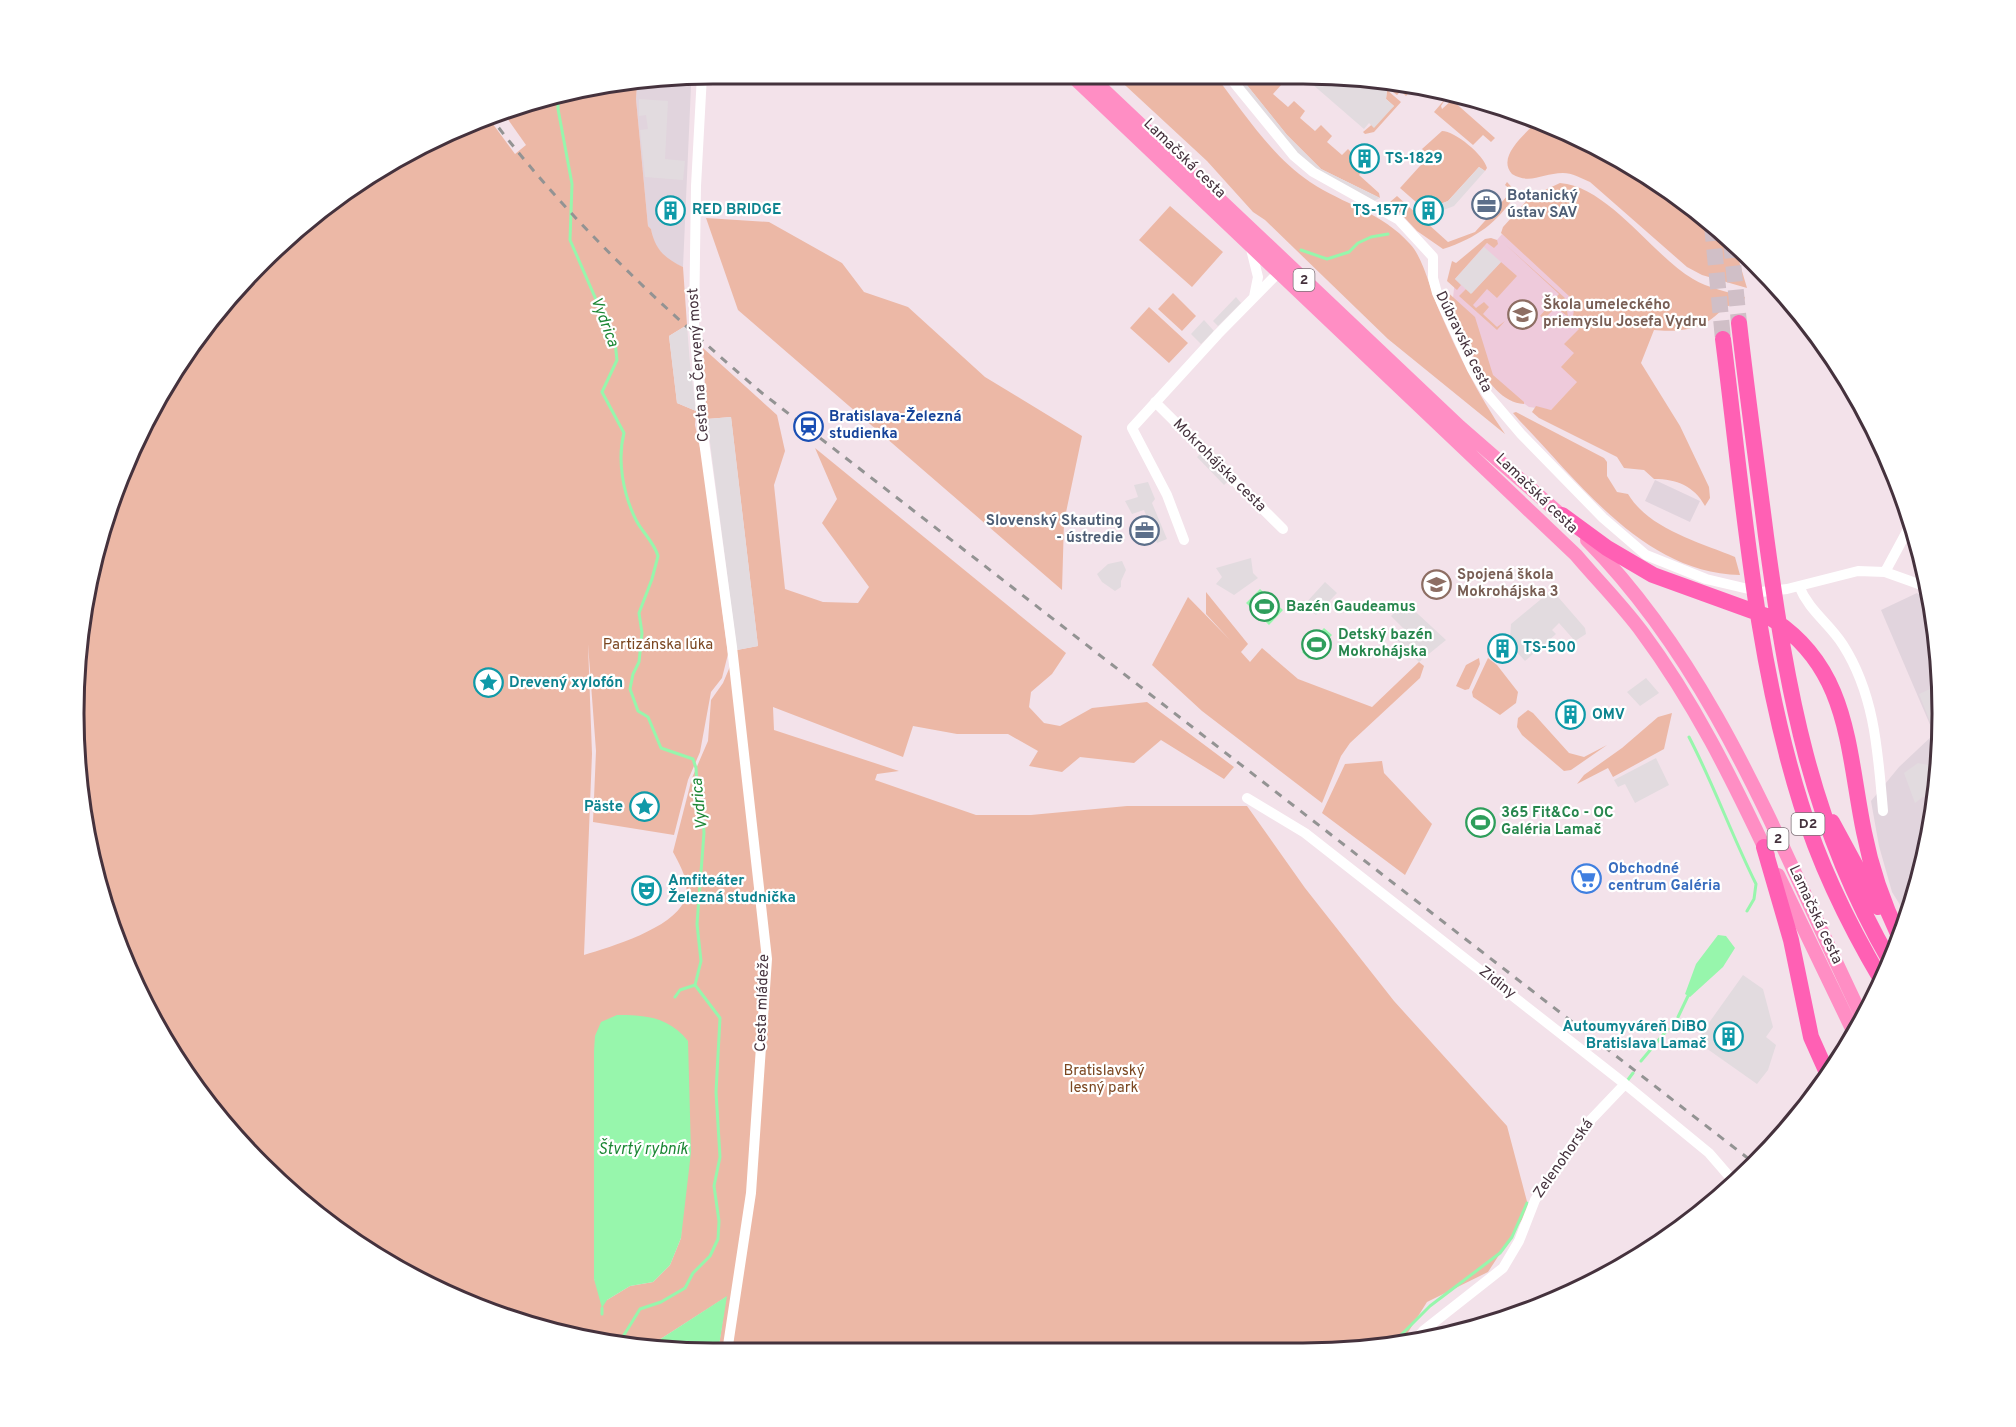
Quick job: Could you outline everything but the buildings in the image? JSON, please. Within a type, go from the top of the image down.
[{"type":"highway","name":"D2","points":[[1739,323],[1770,565],[1784,660],[1796,720],[1818,804],[1855,897],[1885,952]]},
{"type":"highway","name":"D2","points":[[1723,339],[1766,656],[1787,757],[1805,817],[1840,902],[1877,971]]},
{"type":"highway","points":[[1562,515],[1607,548],[1653,574],[1769,618],[1786,629],[1812,655],[1832,688],[1845,725],[1871,863],[1895,926]]},
{"type":"highway","points":[[1818,804],[1837,828],[1868,889],[1894,929]]},
{"type":"highway","points":[[1764,847],[1791,940],[1811,1037],[1824,1066]]},
{"type":"main road","name":"Lamačská cesta","points":[[1081,84],[1250,245],[1281,266],[1562,515],[1640,598],[1703,690],[1744,768],[1858,1009]]},
{"type":"main road","name":"Lamačská cesta","points":[[1097,84],[1576,555],[1641,631],[1678,685],[1713,743],[1850,1024]]},
{"type":"street","name":"Cesta na Červený most","points":[[701,84],[695,198],[694,325],[703,434],[732,653]]},
{"type":"street","name":"Dúbravská cesta","points":[[1235,84],[1294,156],[1313,172],[1399,220],[1433,257],[1433,278],[1437,293],[1472,369],[1487,394],[1521,434],[1627,541],[1667,566],[1726,585],[1761,592],[1858,572],[1885,572]]},
{"type":"street","points":[[1250,245],[1258,278],[1254,297]]},
{"type":"street","points":[[1184,540],[1167,495],[1132,428],[1281,266]]},
{"type":"street","name":"Mokrohájska cesta","points":[[1155,402],[1283,529]]},
{"type":"street","points":[[1906,534],[1885,572],[1918,584]]},
{"type":"street","points":[[1799,586],[1806,603],[1843,645],[1868,699],[1877,744],[1883,811]]},
{"type":"street","name":"Cesta mládeže","points":[[728,1343],[751,1193],[767,959],[732,653]]},
{"type":"street","name":"Zidiny","points":[[1247,798],[1305,833],[1625,1084],[1708,1153],[1729,1177]]},
{"type":"street","name":"Zelenohorská","points":[[1424,1331],[1503,1268],[1519,1241],[1535,1200],[1584,1127],[1625,1084]]},
{"type":"shaded area","points":[[1239,84],[1246,84],[1287,135],[1321,169],[1380,198],[1374,201],[1306,164]]},
{"type":"shaded area","points":[[1312,84],[1386,89],[1386,99],[1394,106],[1374,128],[1369,123],[1364,129]]},
{"type":"shaded area","points":[[672,85],[691,86],[683,267],[667,260],[654,243],[651,229],[648,226],[637,88]]},
{"type":"shaded area","points":[[639,99],[668,101],[665,159],[685,161],[683,180],[645,177],[640,130],[648,129],[646,115],[639,116]]},
{"type":"shaded area","points":[[1479,167],[1485,171],[1454,206],[1433,214],[1430,208],[1448,201]]},
{"type":"shaded area","name":"Škola umeleckého priemyslu Josefa Vydru","points":[[1502,234],[1579,290],[1583,376],[1551,410],[1529,407],[1490,380],[1453,298],[1455,279],[1487,243],[1492,246]]},
{"type":"shaded area","points":[[1484,247],[1501,262],[1471,294],[1455,279]]},
{"type":"shaded area","points":[[1236,297],[1241,303],[1218,326],[1213,321]]},
{"type":"shaded area","points":[[1204,320],[1214,331],[1201,344],[1191,334]]},
{"type":"shaded area","points":[[687,325],[696,411],[677,403],[669,336]]},
{"type":"shaded area","points":[[731,417],[758,646],[737,650],[707,419]]},
{"type":"shaded area","points":[[1202,452],[1229,480],[1224,485],[1197,457]]},
{"type":"shaded area","points":[[1655,480],[1700,501],[1690,522],[1645,501]]},
{"type":"shaded area","points":[[1148,482],[1155,499],[1152,503],[1167,539],[1157,543],[1144,510],[1132,514],[1125,501],[1138,497],[1134,485]]},
{"type":"shaded area","points":[[1251,558],[1253,573],[1258,578],[1234,595],[1216,584],[1222,577],[1216,568]]},
{"type":"shaded area","points":[[1122,561],[1126,570],[1121,587],[1115,591],[1102,582],[1097,574],[1108,564]]},
{"type":"shaded area","points":[[1325,582],[1337,593],[1316,615],[1304,605]]},
{"type":"shaded area","points":[[1552,590],[1585,628],[1586,634],[1575,641],[1559,623],[1552,630],[1556,634],[1525,661],[1515,650],[1518,646],[1510,640],[1511,624]]},
{"type":"shaded area","points":[[1917,593],[1921,595],[1931,672],[1932,728],[1881,610]]},
{"type":"shaded area","points":[[1405,602],[1446,640],[1419,662],[1395,638],[1404,629],[1391,616]]},
{"type":"shaded area","points":[[1646,678],[1659,693],[1640,706],[1627,692]]},
{"type":"shaded area","points":[[1931,688],[1932,724],[1931,724],[1919,694]]},
{"type":"shaded area","points":[[1931,736],[1927,796],[1911,876],[1902,907],[1892,892],[1879,846],[1871,801],[1899,767]]},
{"type":"shaded area","points":[[1656,758],[1669,785],[1635,803],[1625,784],[1618,787],[1614,780]]},
{"type":"shaded area","points":[[1918,763],[1930,766],[1927,794],[1915,803],[1904,773]]},
{"type":"shaded area","points":[[1743,975],[1763,989],[1773,1027],[1766,1037],[1776,1045],[1768,1070],[1757,1084],[1696,1041]]},
{"type":"green space","points":[[1124,84],[1222,84],[1258,132],[1296,171],[1323,190],[1388,224],[1399,233],[1419,257],[1439,310],[1461,358],[1505,434],[1388,339],[1265,220],[1253,212],[1207,161]]},
{"type":"green space","points":[[1246,84],[1282,84],[1273,94],[1288,107],[1294,101],[1305,111],[1300,118],[1315,131],[1321,125],[1332,136],[1327,142],[1342,155],[1348,149],[1365,167],[1359,175],[1379,193],[1380,198],[1321,169],[1287,135]]},
{"type":"green space","name":"Bratislavský lesný park","points":[[637,88],[648,226],[661,252],[683,267],[687,325],[669,336],[677,403],[696,411],[695,425],[703,461],[728,654],[722,678],[711,692],[700,752],[688,780],[674,835],[593,822],[596,751],[588,644],[592,754],[584,955],[625,942],[655,928],[678,911],[684,901],[686,882],[673,852],[692,778],[708,741],[711,700],[723,683],[737,650],[758,646],[731,417],[707,419],[703,348],[777,415],[785,451],[774,485],[785,589],[823,602],[858,603],[869,587],[822,523],[837,499],[815,448],[1066,653],[1052,674],[1031,692],[1029,707],[1044,723],[1060,726],[1092,708],[1147,702],[1234,767],[1224,779],[1161,740],[1134,763],[1080,757],[1062,772],[1029,766],[1038,751],[1008,734],[957,734],[913,726],[903,757],[773,707],[774,730],[899,771],[877,774],[875,780],[976,815],[1031,815],[1127,806],[1247,806],[1305,888],[1394,1001],[1507,1126],[1529,1209],[1488,1272],[1427,1302],[1407,1334],[1344,1342],[719,1343],[726,1297],[659,1340],[631,1338],[551,1322],[511,1310],[435,1278],[399,1259],[330,1213],[298,1187],[240,1129],[214,1097],[168,1028],[132,954],[105,876],[89,796],[84,714],[89,631],[105,551],[132,473],[168,399],[214,330],[268,268],[330,214],[399,168],[435,149],[493,124],[515,154],[526,145],[507,118],[551,105]],"holes":[[[595,1036],[688,1041],[681,1238],[670,1265],[653,1282],[630,1286],[607,1300],[594,1279]]]},
{"type":"green space","points":[[1387,90],[1401,102],[1374,132],[1365,134],[1363,132],[1394,106],[1386,99]]},
{"type":"green space","points":[[1444,100],[1442,109],[1450,102],[1455,103],[1495,138],[1491,142],[1483,135],[1473,145],[1434,112]]},
{"type":"green space","points":[[1531,127],[1581,149],[1652,190],[1718,240],[1748,268],[1750,270],[1739,261],[1747,288],[1702,275],[1687,267],[1590,182],[1580,177],[1556,173],[1531,179],[1512,174],[1508,167],[1508,160],[1520,139]]},
{"type":"green space","points":[[1442,131],[1454,135],[1468,145],[1481,157],[1487,168],[1485,171],[1479,167],[1448,201],[1425,210],[1400,188],[1429,156],[1422,149]]},
{"type":"green space","points":[[1507,182],[1517,193],[1502,213],[1476,234],[1443,249],[1417,231],[1390,202],[1397,196],[1448,242],[1475,232],[1509,194],[1511,190],[1505,185]]},
{"type":"green space","points":[[1560,183],[1578,187],[1596,196],[1693,279],[1745,297],[1743,304],[1732,304],[1704,324],[1675,331],[1654,330],[1641,363],[1680,426],[1709,487],[1710,498],[1705,506],[1696,493],[1684,485],[1670,480],[1654,479],[1644,470],[1624,468],[1617,457],[1539,418],[1532,412],[1536,406],[1551,410],[1577,382],[1561,367],[1574,353],[1564,344],[1579,329],[1572,321],[1574,310],[1570,297],[1501,233],[1503,227],[1530,197]]},
{"type":"green space","points":[[1170,206],[1223,252],[1192,287],[1139,240]]},
{"type":"green space","points":[[706,218],[769,222],[842,263],[864,292],[908,307],[985,377],[1082,436],[1064,522],[1062,590],[738,310]]},
{"type":"green space","points":[[1485,239],[1497,240],[1498,244],[1494,248],[1487,243],[1455,279],[1461,285],[1457,290],[1447,281],[1452,261],[1456,263]]},
{"type":"green space","points":[[1506,245],[1565,298],[1568,317],[1556,307],[1544,319],[1540,316],[1559,294]]},
{"type":"green space","points":[[1501,262],[1517,276],[1497,298],[1487,289],[1473,305],[1476,308],[1484,302],[1489,307],[1483,314],[1497,327],[1505,321],[1497,330],[1459,296],[1466,289],[1472,293]]},
{"type":"green space","points":[[1444,289],[1475,317],[1493,375],[1524,404],[1509,400],[1496,390],[1485,375],[1474,358]]},
{"type":"green space","points":[[1173,293],[1196,316],[1182,331],[1158,309]]},
{"type":"green space","points":[[1149,307],[1188,343],[1169,363],[1130,328]]},
{"type":"green space","points":[[1516,412],[1604,458],[1607,462],[1607,476],[1617,492],[1628,494],[1649,516],[1676,533],[1735,557],[1740,575],[1705,570],[1674,559],[1644,542],[1590,496],[1513,413]]},
{"type":"green space","points":[[1206,592],[1248,644],[1241,652],[1250,662],[1262,648],[1298,679],[1372,707],[1419,662],[1424,666],[1420,678],[1350,743],[1341,756],[1322,803],[1202,711],[1152,665],[1188,597],[1230,640],[1206,614]]},
{"type":"green space","points":[[1479,658],[1480,664],[1469,689],[1465,690],[1456,686],[1466,665]]},
{"type":"green space","points":[[1488,658],[1497,665],[1518,692],[1516,703],[1500,715],[1473,697],[1472,692]]},
{"type":"green space","points":[[1528,710],[1569,753],[1584,757],[1607,745],[1571,770],[1564,771],[1522,735],[1517,727],[1518,718]]},
{"type":"green space","points":[[1672,713],[1664,749],[1613,777],[1608,768],[1577,784],[1584,775],[1622,748],[1658,717]]},
{"type":"green space","points":[[1382,761],[1384,773],[1432,824],[1405,875],[1322,813],[1345,764]]},
{"type":"water","name":"Bazén Gaudeamus","points":[[1260,589],[1283,610],[1269,625],[1246,603]]},
{"type":"water","name":"Detský bazén Mokrohájska","points":[[1324,628],[1332,635],[1309,659],[1302,652]]},
{"type":"water","points":[[1718,935],[1726,936],[1735,948],[1723,967],[1690,997],[1685,994],[1696,964]]},
{"type":"water","name":"Štvrtý rybník","points":[[617,1015],[647,1017],[665,1022],[688,1041],[691,1152],[681,1238],[670,1265],[653,1282],[630,1286],[607,1300],[602,1308],[594,1279],[594,1051],[595,1036],[601,1022]]},
{"type":"water","points":[[727,1296],[719,1343],[657,1341]]},
{"type":"waterway","name":"Vydrica","points":[[558,103],[572,184],[570,240],[615,343],[617,360],[602,392],[624,433],[621,466],[628,499],[636,520],[654,546],[658,556],[639,613],[642,633],[639,662],[633,674],[630,689],[638,711],[648,717],[661,748],[693,759],[696,768],[698,807],[703,818],[704,833],[697,924],[701,961],[695,985],[720,1018],[716,1092],[720,1157],[714,1186],[719,1221],[718,1239],[710,1256],[693,1273],[685,1288],[661,1302],[640,1309],[623,1337]]},
{"type":"waterway","points":[[1301,250],[1327,259],[1349,252],[1358,243],[1371,237],[1388,234]]},
{"type":"waterway","points":[[1689,737],[1756,884],[1754,899],[1747,911]]},
{"type":"waterway","points":[[675,997],[680,990],[695,985]]},
{"type":"waterway","points":[[1678,1017],[1688,996]]},
{"type":"waterway","points":[[1641,1061],[1668,1029]]},
{"type":"waterway","points":[[1627,1081],[1633,1073]]},
{"type":"waterway","points":[[1401,1335],[1430,1306],[1500,1253],[1512,1237],[1527,1203]]},
{"type":"waterway","points":[[602,1308],[602,1314]]},
{"type":"tunnel","points":[[1713,236],[1723,339]]},
{"type":"tunnel","points":[[1732,253],[1739,323]]},
{"type":"railway","points":[[495,123],[551,191],[618,262],[762,393],[1748,1159]]},
{"type":"place","name":"TS-1829","points":[[1364,159]]},
{"type":"place","name":"Botanický ústav SAV","points":[[1486,205]]},
{"type":"place","name":"RED BRIDGE","points":[[671,210]]},
{"type":"place","name":"TS-1577","points":[[1429,211]]},
{"type":"place","name":"Škola umeleckého priemyslu Josefa Vydru","points":[[1522,314]]},
{"type":"place","name":"Bratislava-Železná studienka","points":[[808,426]]},
{"type":"place","name":"Slovenský Skauting - ústredie","points":[[1144,530]]},
{"type":"place","name":"Spojená škola Mokrohájska 3","points":[[1436,584]]},
{"type":"place","name":"Bazén Gaudeamus","points":[[1265,607]]},
{"type":"place","name":"Detský bazén Mokrohájska","points":[[1317,644]]},
{"type":"place","name":"TS-500","points":[[1502,648]]},
{"type":"place","name":"Drevený xylofón","points":[[488,683]]},
{"type":"place","name":"OMV","points":[[1571,715]]},
{"type":"place","name":"Päste","points":[[644,807]]},
{"type":"place","name":"365 Fit&Co - OC Galéria Lamač","points":[[1480,822]]},
{"type":"place","name":"Obchodné centrum Galéria","points":[[1587,878]]},
{"type":"place","name":"Amfiteáter Železná studnička","points":[[647,890]]},
{"type":"place","name":"Autoumyváreň DiBO Bratislava Lamač","points":[[1728,1036]]},
{"type":"park label","name":"Partizánska lúka","points":[[658,645]]}]
